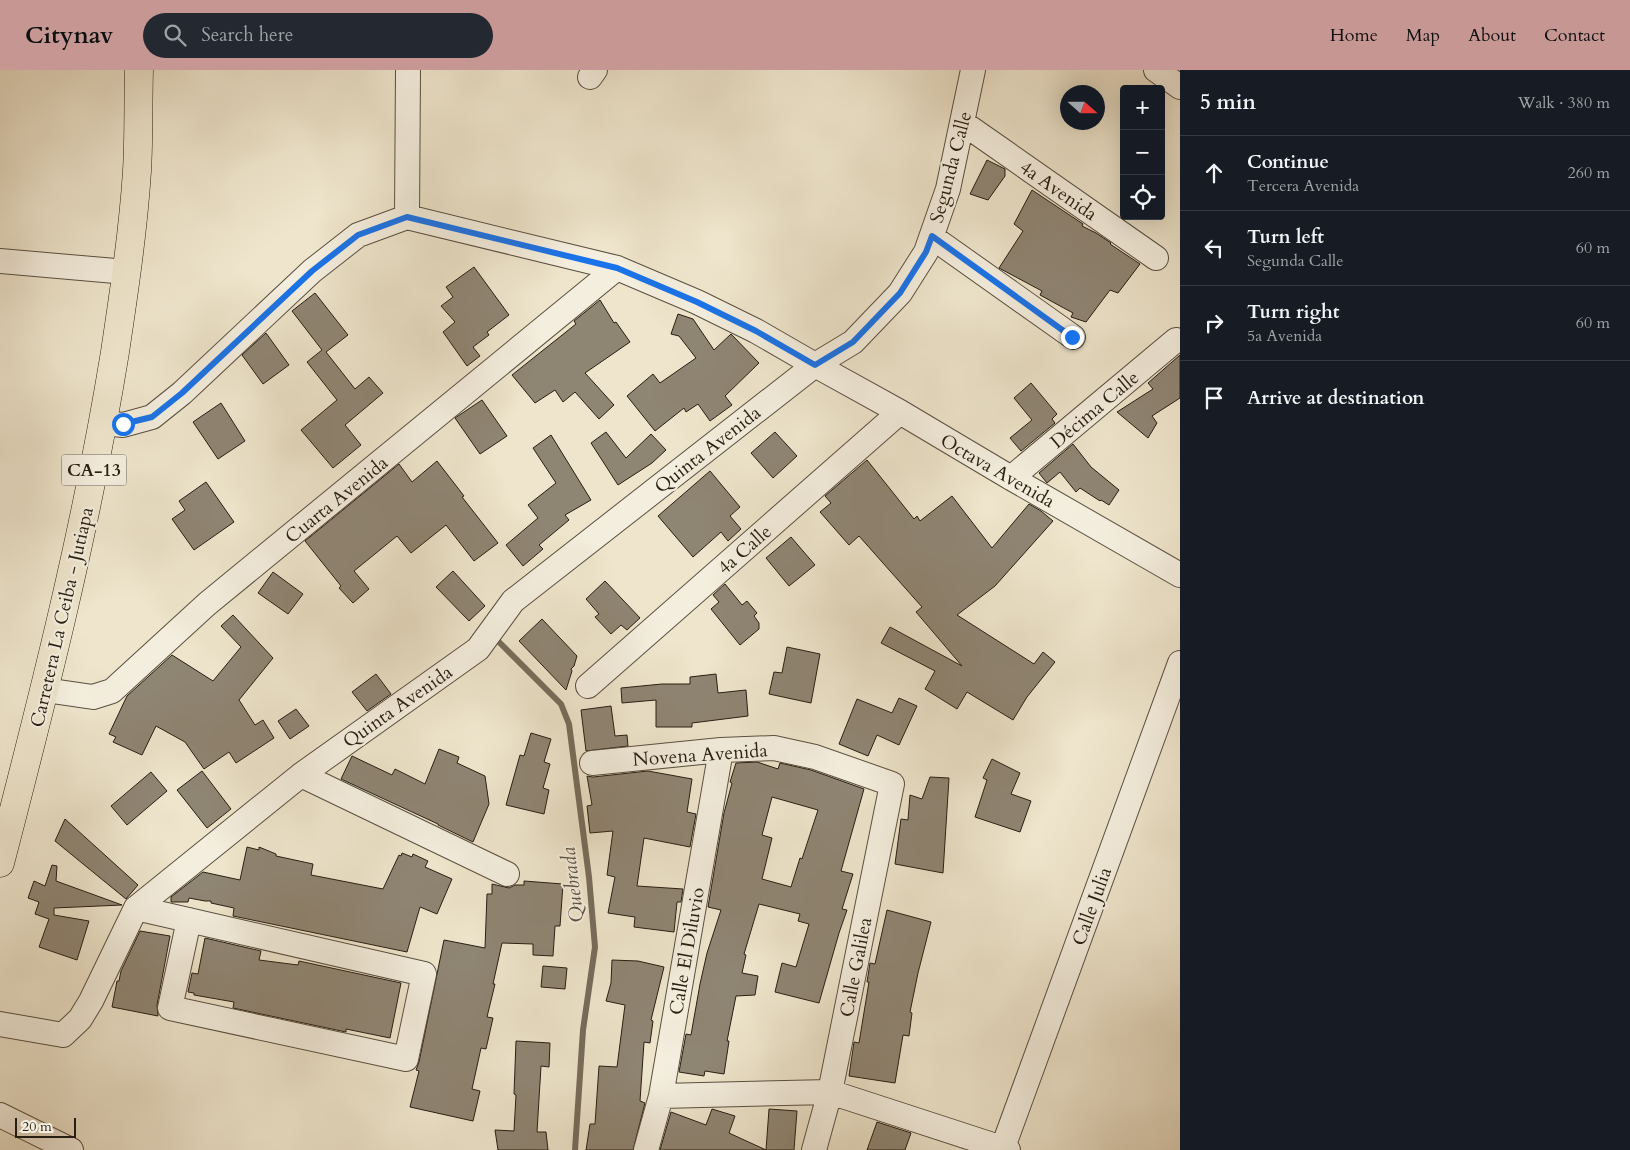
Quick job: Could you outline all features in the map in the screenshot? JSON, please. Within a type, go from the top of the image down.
[{"type":"main road","name":"Carretera La Ceiba - Jutiapa","points":[[0,863],[45,690],[104,424],[127,272],[137,171],[139,70]]},
{"type":"street","points":[[104,424],[123,424],[152,417],[182,393],[312,271],[358,235],[407,217],[408,70]]},
{"type":"street","name":"Segunda Calle","points":[[815,365],[853,342],[900,293],[926,252],[948,189],[973,70]]},
{"type":"street","points":[[1156,70],[1180,87]]},
{"type":"street","name":"4a Avenida","points":[[963,123],[1156,258]]},
{"type":"street","name":"Octava Avenida","points":[[407,217],[617,268],[697,302],[756,331],[900,412],[1180,575]]},
{"type":"street","points":[[932,236],[1072,337]]},
{"type":"street","points":[[0,262],[127,272]]},
{"type":"street","name":"Cuarta Avenida","points":[[45,690],[93,697],[112,691],[207,604],[617,268]]},
{"type":"street","name":"Décima Calle","points":[[1011,478],[1176,340]]},
{"type":"street","name":"Quinta Avenida","points":[[0,1024],[64,1035],[80,1019],[91,1001],[136,908],[301,775],[478,649],[513,601],[815,365]]},
{"type":"street","name":"4a Calle","points":[[588,686],[900,412]]},
{"type":"street","name":"Calle Julia","points":[[1004,1149],[1180,662]]},
{"type":"street","name":"Novena Avenida","points":[[592,764],[721,750],[774,748],[815,756],[892,784]]},
{"type":"street","name":"Calle El Diluvio","points":[[646,1150],[661,1096],[721,750]]},
{"type":"street","points":[[301,775],[507,874]]},
{"type":"street","name":"Calle Galilea","points":[[814,1150],[830,1092],[892,784]]},
{"type":"street","points":[[136,908],[424,974],[406,1059],[170,1008],[188,920]]},
{"type":"street","points":[[661,1096],[830,1092],[1004,1149]]},
{"type":"street","points":[[0,1115],[71,1150]]},
{"type":"building","points":[[987,160],[1005,169],[1005,176],[988,200],[970,194]]},
{"type":"building","points":[[1032,190],[1140,264],[1118,293],[1110,290],[1086,322],[1071,317],[1073,313],[1040,295],[1042,291],[999,268],[1023,231],[1014,224]]},
{"type":"building","points":[[474,267],[509,315],[487,332],[489,335],[473,347],[480,356],[467,366],[443,332],[455,322],[441,306],[453,297],[446,287]]},
{"type":"building","points":[[315,293],[348,335],[326,352],[355,389],[369,377],[383,393],[345,425],[361,445],[333,468],[301,430],[337,400],[307,362],[322,350],[292,311]]},
{"type":"building","points":[[600,300],[614,323],[616,322],[630,342],[585,373],[614,405],[599,419],[575,392],[563,402],[555,390],[535,403],[512,375],[576,324],[574,321]]},
{"type":"building","points":[[678,314],[693,319],[714,350],[731,334],[759,363],[725,396],[732,405],[710,421],[698,404],[686,412],[684,408],[655,431],[627,396],[653,374],[660,383],[696,358],[679,336],[671,334]]},
{"type":"building","points":[[266,333],[289,365],[263,384],[242,355]]},
{"type":"building","points":[[1180,355],[1180,398],[1152,416],[1157,423],[1148,438],[1117,412],[1153,389],[1148,383]]},
{"type":"building","points":[[1031,383],[1057,414],[1052,419],[1055,423],[1021,451],[1010,438],[1032,420],[1014,398]]},
{"type":"building","points":[[482,400],[507,436],[480,454],[455,418]]},
{"type":"building","points":[[221,403],[245,441],[218,459],[193,422]]},
{"type":"building","points":[[606,432],[626,458],[651,434],[666,450],[652,463],[618,485],[591,443]]},
{"type":"building","points":[[775,432],[797,456],[773,478],[751,453]]},
{"type":"building","points":[[551,435],[591,500],[565,515],[569,520],[539,545],[543,549],[523,566],[506,545],[538,518],[528,505],[556,483],[533,448]]},
{"type":"building","points":[[1073,444],[1091,467],[1119,490],[1109,505],[1080,488],[1076,492],[1060,472],[1047,483],[1039,473]]},
{"type":"building","points":[[867,460],[914,519],[917,516],[920,521],[952,496],[992,548],[1029,504],[1053,521],[995,586],[957,615],[1034,664],[1043,652],[1055,662],[1027,697],[1013,720],[967,692],[957,709],[925,689],[935,671],[881,643],[890,627],[962,666],[916,612],[922,607],[859,536],[849,545],[820,512],[831,503],[825,496]]},
{"type":"building","points":[[437,461],[498,543],[474,561],[446,525],[411,553],[397,536],[354,571],[369,589],[353,603],[339,588],[341,586],[305,541],[399,464],[412,482]]},
{"type":"building","points":[[710,471],[740,507],[730,516],[741,529],[728,541],[721,532],[693,557],[658,516]]},
{"type":"building","points":[[206,482],[234,522],[194,550],[172,519],[185,510],[179,501]]},
{"type":"building","points":[[791,537],[815,565],[789,586],[766,558]]},
{"type":"building","points":[[453,571],[485,606],[469,621],[436,587]]},
{"type":"building","points":[[273,572],[303,594],[288,614],[258,593]]},
{"type":"building","points":[[605,581],[640,618],[627,630],[621,625],[611,634],[595,617],[599,614],[586,599]]},
{"type":"building","points":[[725,584],[742,605],[747,601],[757,613],[754,616],[759,623],[759,629],[740,645],[711,609],[719,602],[713,595]]},
{"type":"building","points":[[233,615],[273,658],[239,700],[255,725],[263,720],[274,738],[236,763],[229,752],[204,769],[185,742],[156,726],[142,755],[113,742],[116,737],[109,734],[127,696],[172,655],[213,681],[241,647],[221,626]]},
{"type":"building","points":[[542,619],[577,656],[571,669],[566,690],[519,641]]},
{"type":"building","points":[[787,647],[820,654],[811,703],[769,694],[774,672],[782,673]]},
{"type":"building","points":[[376,674],[391,694],[367,711],[352,692]]},
{"type":"building","points":[[716,674],[718,693],[746,690],[748,716],[692,723],[692,727],[656,727],[656,700],[622,703],[621,688],[662,684],[690,684],[690,677]]},
{"type":"building","points":[[899,698],[917,706],[899,745],[877,735],[868,756],[839,744],[857,699],[892,713]]},
{"type":"building","points":[[611,706],[615,736],[627,735],[628,746],[586,751],[581,710]]},
{"type":"building","points":[[296,709],[309,726],[290,739],[278,721]]},
{"type":"building","points":[[531,733],[551,739],[544,762],[550,764],[543,788],[549,790],[544,814],[506,805],[520,755],[524,756]]},
{"type":"building","points":[[439,749],[459,757],[457,763],[485,776],[489,804],[473,842],[341,779],[352,756],[392,775],[395,769],[425,784]]},
{"type":"building","points":[[992,759],[1020,773],[1011,794],[1031,801],[1020,832],[975,817],[987,780],[983,778]]},
{"type":"building","points":[[757,762],[778,769],[780,763],[811,770],[864,789],[841,871],[853,874],[842,909],[847,910],[819,1003],[775,992],[782,963],[796,967],[809,924],[798,921],[800,914],[759,904],[744,954],[746,955],[742,973],[758,976],[755,995],[736,996],[727,1041],[729,1041],[724,1074],[705,1071],[704,1076],[679,1072],[686,1034],[691,1035],[707,953],[721,910],[708,907],[724,813],[732,783],[730,782],[736,763]],"holes":[[[772,797],[818,810],[791,887],[762,879],[772,838],[762,835]]]},
{"type":"building","points":[[202,771],[231,809],[207,828],[177,790]]},
{"type":"building","points":[[648,771],[692,779],[687,812],[696,814],[690,847],[644,838],[637,886],[683,889],[681,902],[677,902],[674,932],[634,927],[635,917],[608,913],[615,877],[607,875],[613,831],[590,833],[587,806],[592,805],[587,776]]},
{"type":"building","points":[[151,772],[167,791],[127,825],[111,806]]},
{"type":"building","points":[[930,777],[949,778],[943,873],[895,864],[901,819],[908,820],[910,795],[922,799]]},
{"type":"building","points":[[65,819],[138,885],[126,899],[55,841]]},
{"type":"building","points":[[247,847],[259,850],[259,847],[276,854],[276,856],[313,864],[311,875],[383,889],[399,855],[401,856],[402,853],[412,857],[413,854],[428,861],[425,867],[452,879],[437,914],[420,907],[407,952],[233,916],[234,908],[211,903],[211,901],[189,898],[188,902],[171,902],[171,897],[203,872],[240,880]]},
{"type":"building","points":[[52,865],[57,866],[56,881],[122,905],[54,908],[54,915],[89,921],[77,960],[39,947],[49,919],[35,914],[39,902],[28,898],[34,881],[45,886]]},
{"type":"building","points":[[524,881],[563,884],[560,926],[555,926],[553,956],[533,955],[533,944],[502,943],[487,1017],[493,1018],[486,1049],[481,1048],[472,1089],[480,1091],[473,1121],[410,1107],[419,1071],[416,1070],[444,940],[485,948],[487,894],[492,894],[492,884],[509,888],[515,885],[524,885]]},
{"type":"building","points":[[887,910],[931,922],[910,1012],[912,1013],[909,1036],[903,1035],[895,1083],[849,1076],[854,1042],[859,1043],[869,982],[867,982],[870,963],[875,964]]},
{"type":"building","points":[[140,931],[170,936],[157,1005],[158,1016],[112,1007],[117,981],[119,981],[121,971]]},
{"type":"building","points":[[205,938],[261,951],[259,960],[298,965],[299,961],[401,983],[390,1038],[346,1029],[346,1032],[233,1008],[234,1002],[194,995],[194,993],[188,992],[192,973],[198,974]]},
{"type":"building","points":[[612,960],[638,961],[664,967],[651,1020],[653,1021],[650,1043],[644,1042],[640,1101],[645,1103],[633,1150],[586,1150],[590,1124],[595,1124],[599,1066],[617,1067],[625,1005],[606,1001],[611,983]]},
{"type":"building","points":[[543,966],[567,968],[565,989],[541,987]]},
{"type":"building","points":[[516,1041],[550,1043],[549,1067],[541,1066],[537,1132],[546,1132],[548,1150],[498,1150],[495,1130],[514,1131]]},
{"type":"building","points":[[712,1109],[735,1116],[729,1133],[766,1150],[660,1150],[671,1112],[706,1125]]},
{"type":"building","points":[[769,1109],[797,1111],[794,1150],[766,1150]]},
{"type":"building","points":[[877,1122],[911,1133],[905,1150],[867,1150]]},
{"type":"waterway","name":"Quebrada","points":[[499,642],[561,704],[569,724],[589,877],[595,947],[583,1030],[575,1150]]},
{"type":"route","points":[[123,424],[152,417],[182,393],[312,271],[358,235],[407,217],[617,268],[697,302],[756,331],[815,365],[853,342],[900,293],[926,252],[932,236],[1072,337]]}]
